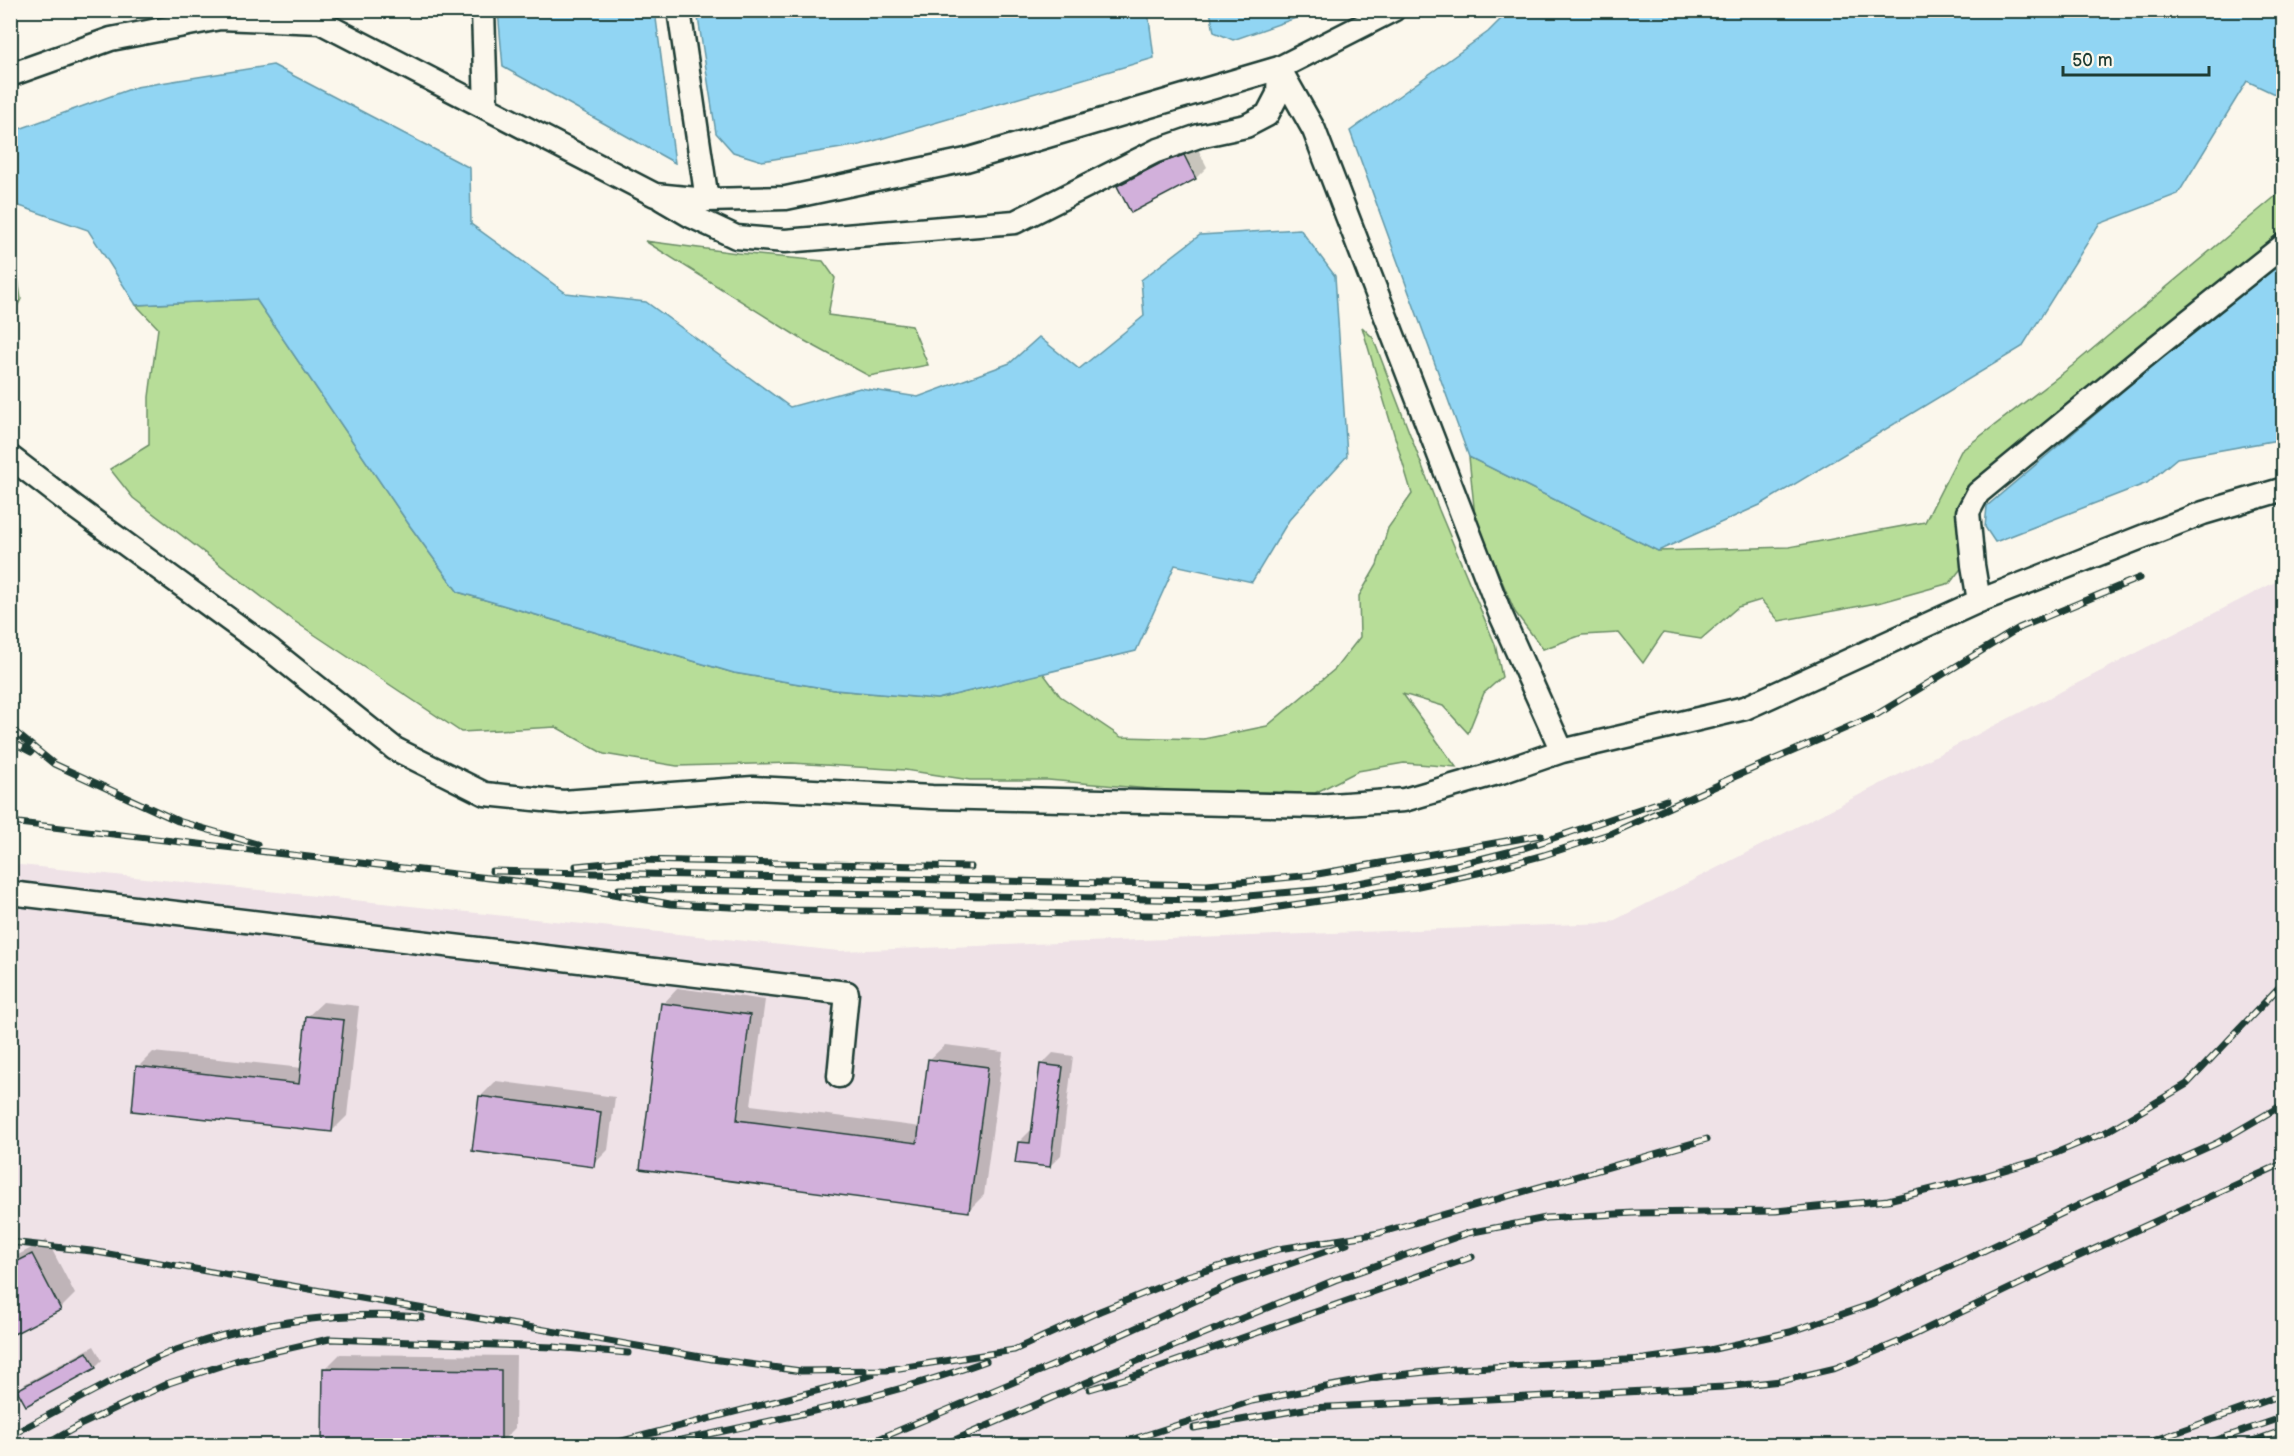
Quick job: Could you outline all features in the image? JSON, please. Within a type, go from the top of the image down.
[{"type":"lane","points":[[483,10],[486,108]]},
{"type":"lane","points":[[679,10],[707,200]]},
{"type":"lane","points":[[655,195],[707,200],[786,198],[966,160],[1279,68],[1393,10]]},
{"type":"lane","points":[[10,75],[111,39],[220,18],[320,16],[486,108],[692,216],[736,237],[785,241],[1015,222],[1156,151],[1199,136],[1246,126],[1267,115],[1278,94],[1279,68]]},
{"type":"lane","points":[[1279,68],[1314,130],[1500,613],[1562,751]]},
{"type":"lane","points":[[1979,601],[1968,512],[1978,493],[2283,245]]},
{"type":"lane","points":[[10,457],[272,651],[395,749],[485,794],[563,802],[753,788],[932,797],[1316,806],[1404,800],[1501,772],[1562,751],[1745,708],[1979,601],[2203,513],[2283,489]]},
{"type":"lane","points":[[10,894],[847,993],[839,1076]]},
{"type":"shaded area","points":[[2283,578],[2283,1445],[11,1446],[11,864],[839,951],[1609,923]]},
{"type":"green space","points":[[2283,190],[2283,230],[1966,487],[1958,514],[1963,566],[1950,583],[1882,602],[1779,621],[1761,600],[1738,607],[1701,639],[1663,633],[1643,663],[1619,633],[1582,635],[1543,649],[1515,612],[1475,517],[1469,457],[1658,551],[1789,547],[1925,522],[1961,451],[2072,366]]},
{"type":"green space","points":[[645,241],[823,261],[835,278],[828,315],[912,326],[928,365],[869,376],[803,340]]},
{"type":"green space","points":[[11,257],[15,258],[21,299],[11,318]]},
{"type":"green space","points":[[256,299],[410,526],[458,592],[734,673],[835,690],[937,699],[1043,673],[1060,696],[1121,737],[1204,739],[1267,726],[1335,669],[1360,637],[1359,596],[1377,565],[1388,528],[1412,494],[1362,327],[1373,338],[1439,510],[1495,644],[1502,677],[1484,693],[1468,733],[1443,706],[1403,694],[1456,767],[1404,763],[1358,771],[1315,793],[1173,791],[1048,780],[970,780],[905,770],[792,763],[677,766],[604,754],[556,727],[461,732],[288,617],[133,498],[110,469],[149,445],[149,397],[158,328],[136,305]]},
{"type":"water","points":[[1210,10],[1316,11],[1233,40],[1214,32]]},
{"type":"water","points":[[498,11],[655,11],[675,163],[503,67]]},
{"type":"water","points":[[697,11],[1148,11],[1154,58],[860,145],[762,161],[733,152],[716,133]]},
{"type":"water","points":[[1509,11],[2283,11],[2283,98],[2247,81],[2178,194],[2099,224],[2022,347],[1760,505],[1658,551],[1469,457],[1350,131],[1488,32]]},
{"type":"water","points":[[273,65],[470,168],[471,224],[566,293],[646,302],[790,407],[860,388],[918,397],[1010,363],[1039,337],[1079,369],[1144,316],[1141,280],[1200,235],[1300,229],[1335,276],[1347,456],[1289,520],[1252,582],[1175,565],[1136,651],[937,699],[835,690],[734,673],[458,592],[410,526],[256,299],[136,305],[88,230],[11,203],[11,132],[136,87]]},
{"type":"water","points":[[2283,262],[2283,439],[2177,458],[2147,483],[1995,542],[1985,527],[1987,506],[2143,374]]},
{"type":"building","points":[[1184,155],[1196,179],[1131,213],[1117,186],[1161,163]]},
{"type":"building","points":[[661,1003],[750,1015],[737,1120],[917,1143],[928,1059],[988,1067],[969,1212],[640,1169]]},
{"type":"building","points":[[306,1016],[344,1020],[332,1132],[132,1111],[136,1066],[299,1084]]},
{"type":"building","points":[[1040,1064],[1063,1067],[1050,1167],[1015,1163],[1018,1142],[1030,1143]]},
{"type":"building","points":[[479,1096],[601,1112],[594,1167],[472,1151]]},
{"type":"building","points":[[32,1254],[61,1310],[10,1336],[10,1265]]},
{"type":"building","points":[[87,1352],[96,1368],[26,1406],[17,1390]]},
{"type":"building","points":[[323,1368],[501,1370],[501,1444],[322,1442]]},
{"type":"railway","points":[[1720,783],[1876,715],[2019,628],[2139,578]]},
{"type":"railway","points":[[10,728],[54,764],[178,821],[257,844]]},
{"type":"railway","points":[[10,741],[31,752]]},
{"type":"railway","points":[[10,822],[584,889],[670,904],[789,910],[1218,916],[1414,887],[1482,872],[1612,833],[1727,781]]},
{"type":"railway","points":[[619,889],[1202,900],[1326,889],[1456,865],[1524,848],[1666,800]]},
{"type":"railway","points":[[492,871],[1207,885],[1312,875],[1541,835]]},
{"type":"railway","points":[[576,866],[637,860],[971,867]]},
{"type":"railway","points":[[941,1446],[1113,1371],[1335,1280],[1468,1233],[1546,1218],[1635,1213],[1776,1211],[1888,1200],[2039,1160],[2106,1132],[2187,1084],[2284,982]]},
{"type":"railway","points":[[1112,1446],[1252,1401],[1379,1377],[1454,1369],[1644,1359],[1710,1350],[1790,1332],[1872,1304],[2090,1200],[2217,1143],[2284,1104]]},
{"type":"railway","points":[[1372,1235],[1707,1139]]},
{"type":"railway","points":[[1194,1428],[1310,1408],[1724,1387],[1781,1381],[1836,1368],[1901,1341],[2057,1266],[2284,1163]]},
{"type":"railway","points":[[10,1242],[91,1251],[712,1359],[801,1371],[887,1370],[1014,1350],[1100,1311],[1187,1276],[1279,1249],[1380,1233]]},
{"type":"railway","points":[[862,1446],[1066,1360],[1234,1283],[1347,1244]]},
{"type":"railway","points":[[1090,1389],[1131,1377],[1472,1257]]},
{"type":"railway","points":[[10,1436],[153,1360],[213,1338],[272,1324],[302,1320],[362,1316],[422,1317]]},
{"type":"railway","points":[[43,1446],[82,1424],[169,1383],[238,1360],[329,1339],[553,1347],[628,1353]]},
{"type":"railway","points":[[654,1446],[863,1399],[986,1361]]},
{"type":"railway","points":[[603,1446],[872,1375]]},
{"type":"railway","points":[[2139,1446],[2284,1394]]},
{"type":"railway","points":[[2199,1446],[2284,1417]]},
{"type":"railway","points":[[2239,1446],[2284,1430]]}]
